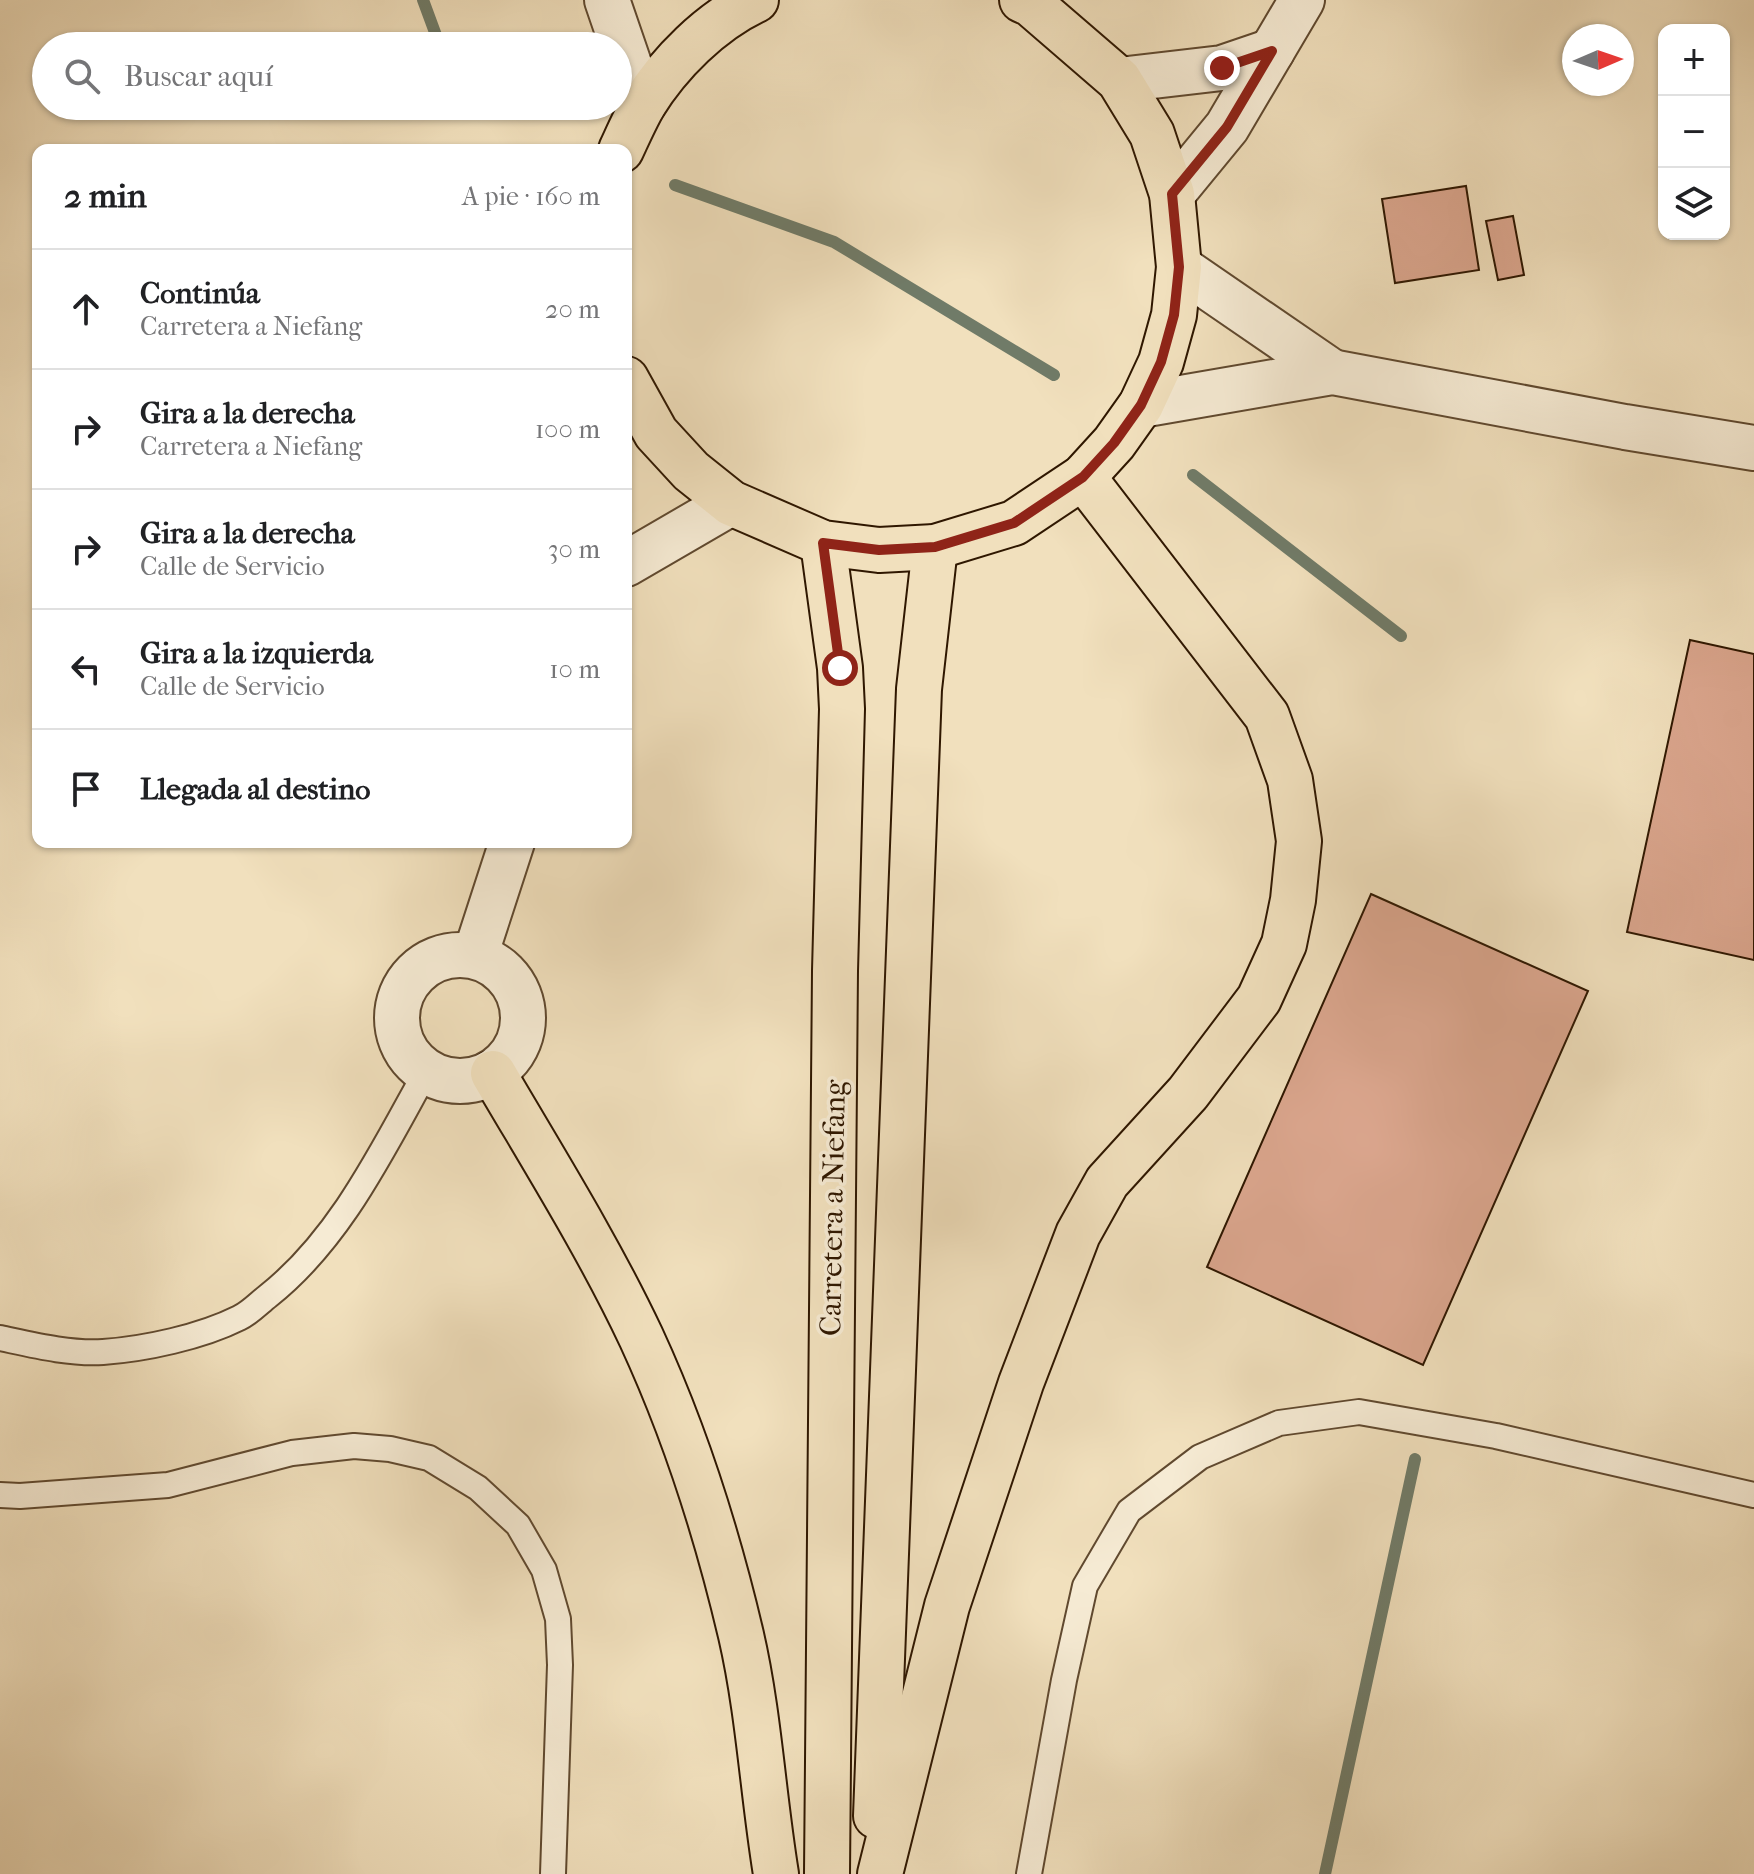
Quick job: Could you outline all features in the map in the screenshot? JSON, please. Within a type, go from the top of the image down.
[{"type":"main road","points":[[624,144],[643,105],[674,64],[710,29],[752,0]]},
{"type":"main road","points":[[632,398],[656,433],[691,471],[731,503],[823,543],[879,550],[935,547],[1014,523],[1083,477],[1114,443],[1141,405],[1161,362],[1174,315],[1179,267],[1172,194],[1152,134],[1119,80],[1028,1]]},
{"type":"main road","points":[[880,1874],[947,1606],[1021,1383],[1078,1234],[1107,1182],[1188,1093],[1259,999],[1284,944],[1293,900],[1299,841],[1290,780],[1267,716],[1083,477]]},
{"type":"main road","name":"Carretera a Niefang","points":[[823,543],[840,668],[842,709],[835,971],[827,1874]]},
{"type":"main road","points":[[874,1874],[919,689],[935,547]]},
{"type":"main road","points":[[493,1073],[601,1259],[641,1337],[710,1517],[741,1637],[756,1722],[776,1874]]},
{"type":"street","points":[[607,0],[618,32]]},
{"type":"street","points":[[1172,194],[1227,127],[1302,0]]},
{"type":"street","points":[[1119,80],[1222,68],[1272,51]]},
{"type":"street","points":[[632,73],[643,105]]},
{"type":"street","points":[[1179,267],[1332,372]]},
{"type":"street","points":[[1141,405],[1332,372],[1754,448]]},
{"type":"street","points":[[632,561],[731,503]]},
{"type":"street","points":[[475,956],[510,848]]},
{"type":"street","points":[[453,954],[475,956],[498,967],[514,985],[523,1008],[522,1033],[511,1056],[493,1073],[471,1081],[448,1081],[426,1072],[409,1057],[399,1037],[396,1014],[401,993],[414,974],[432,961],[453,954]]},
{"type":"lane","points":[[0,1338],[49,1348],[102,1352],[185,1338],[241,1318],[295,1275],[335,1225],[377,1161],[426,1072]]},
{"type":"lane","points":[[1029,1874],[1064,1680],[1085,1586],[1129,1511],[1200,1457],[1279,1423],[1359,1412],[1496,1436],[1754,1495]]},
{"type":"lane","points":[[0,1495],[168,1485],[292,1453],[354,1446],[390,1449],[429,1458],[478,1488],[518,1525],[544,1570],[558,1619],[560,1665],[553,1874]]},
{"type":"building","points":[[1466,186],[1479,270],[1395,283],[1382,199]]},
{"type":"building","points":[[1513,216],[1524,275],[1498,280],[1486,221]]},
{"type":"building","points":[[1690,640],[1754,654],[1754,960],[1627,932]]},
{"type":"building","points":[[1371,894],[1588,991],[1423,1365],[1207,1267]]},
{"type":"waterway","points":[[423,0],[435,32]]},
{"type":"waterway","points":[[675,185],[834,242],[1054,375]]},
{"type":"waterway","points":[[1193,475],[1401,636]]},
{"type":"waterway","points":[[1325,1874],[1415,1459]]},
{"type":"route","points":[[840,668],[823,543],[879,550],[935,547],[1014,523],[1083,477],[1114,443],[1141,405],[1161,362],[1174,315],[1179,267],[1172,194],[1227,127],[1272,51],[1222,68]]}]
